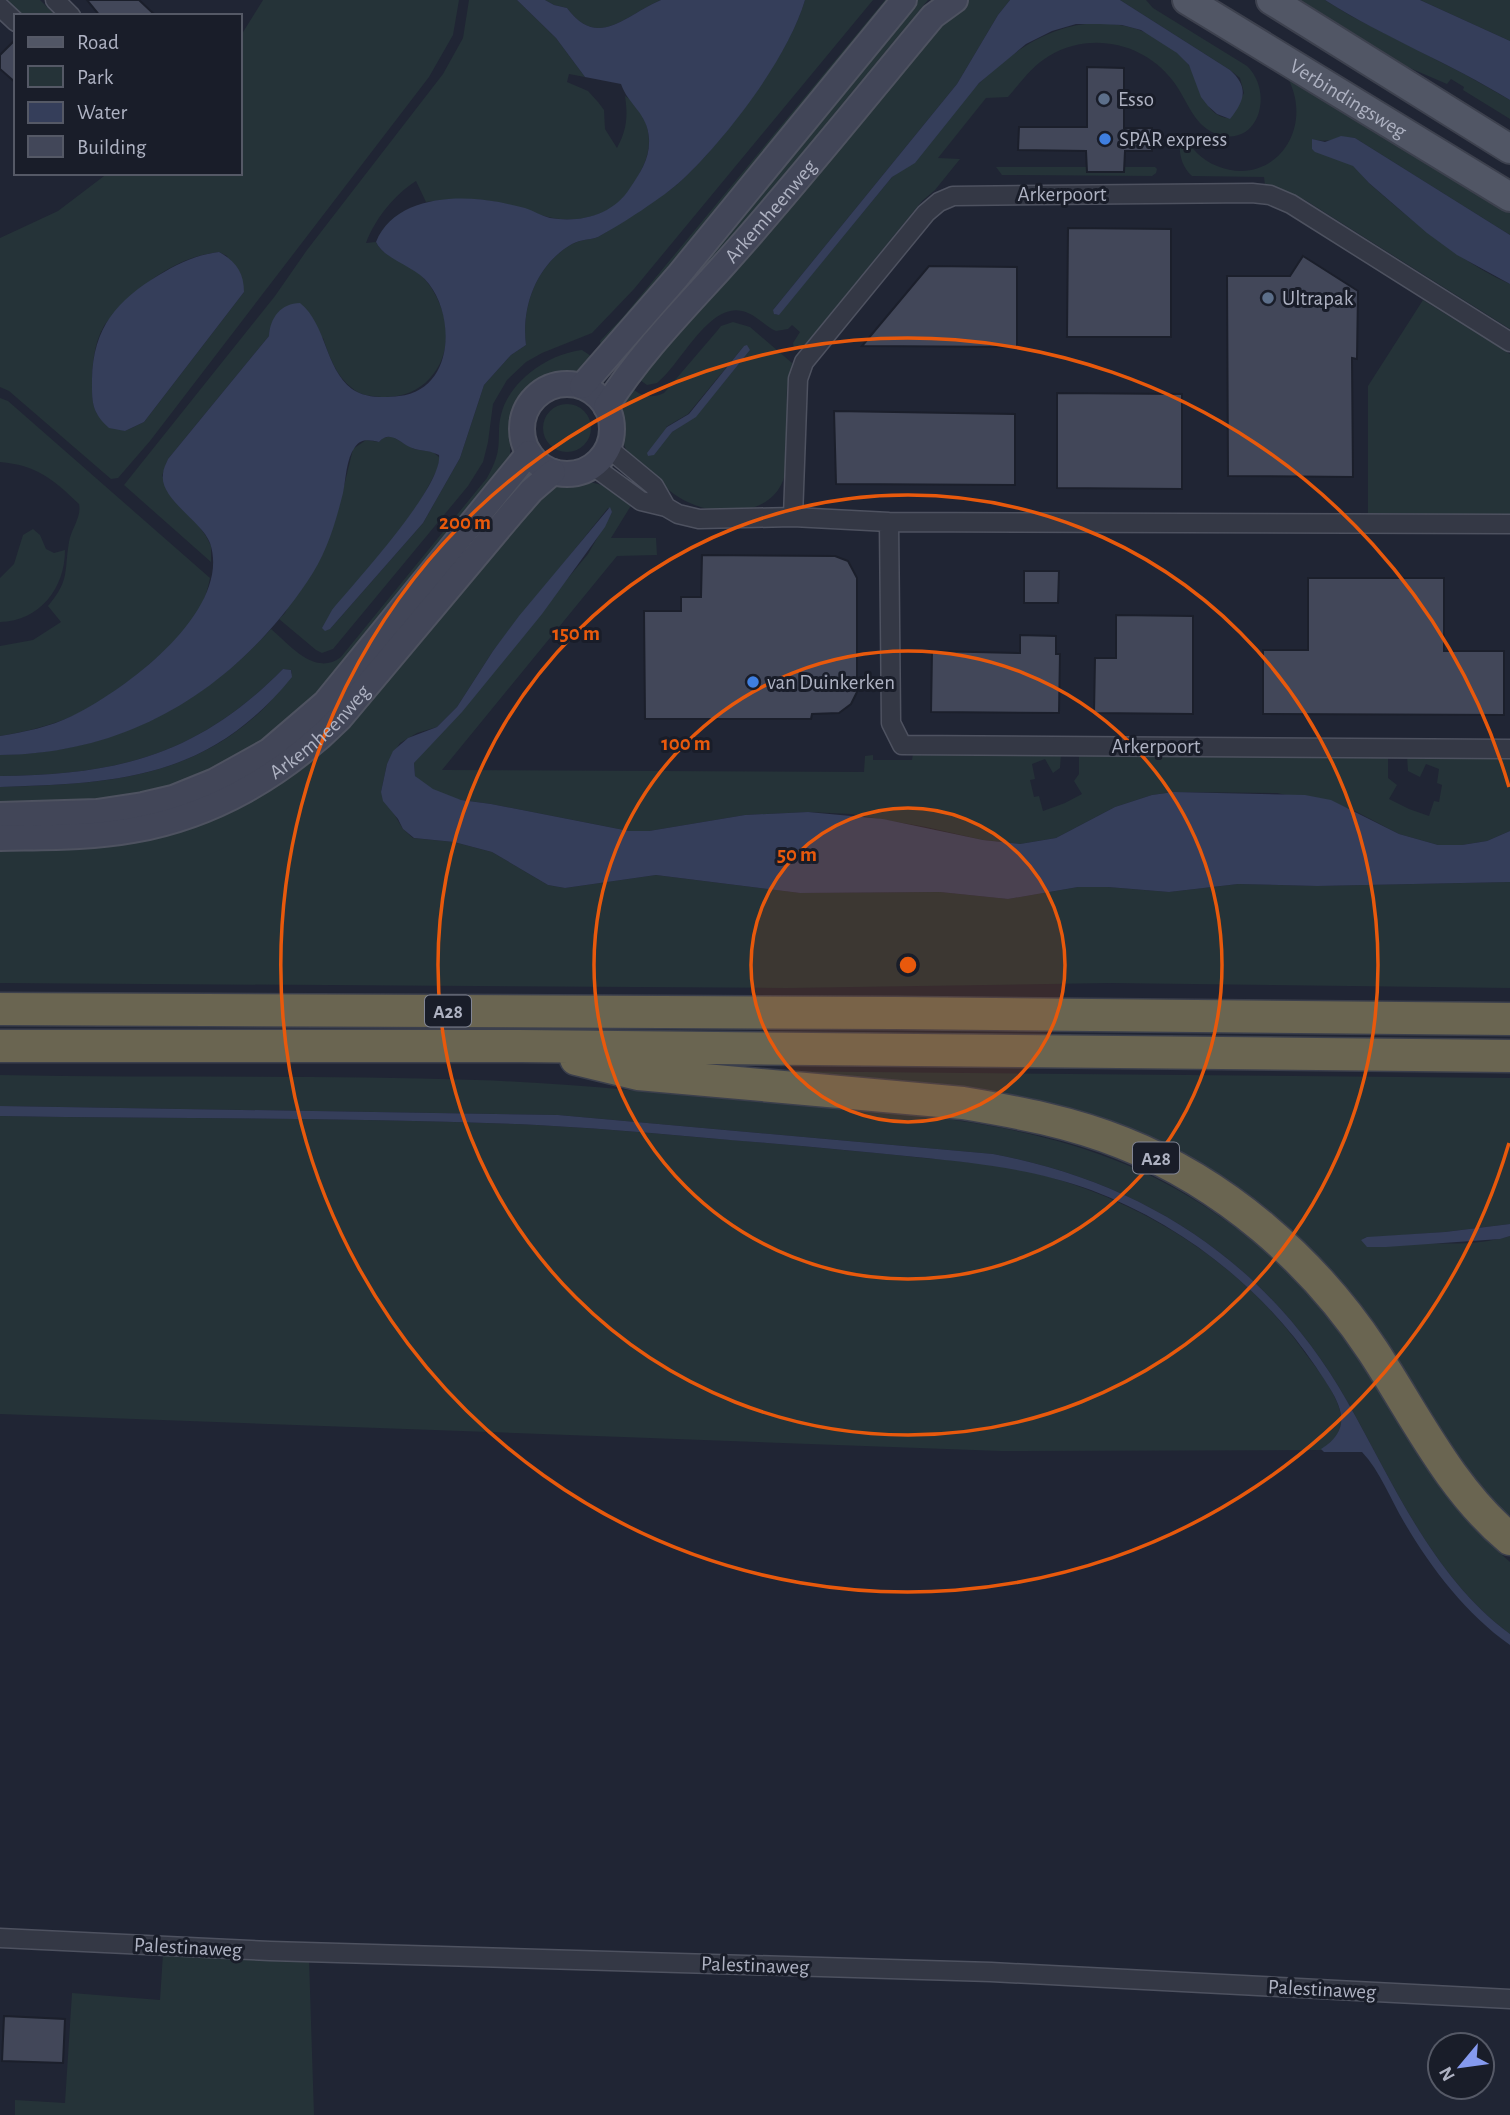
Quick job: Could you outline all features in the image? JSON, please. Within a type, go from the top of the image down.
[{"type":"highway","name":"A28","points":[[0,1009],[1510,1019]]},
{"type":"highway","name":"A28","points":[[0,1046],[521,1046],[1510,1056]]},
{"type":"highway","name":"A28","points":[[521,1046],[638,1074],[1000,1109],[1078,1127],[1152,1156],[1185,1173],[1242,1210],[1308,1270],[1331,1295],[1370,1347],[1457,1482],[1477,1507],[1510,1539]]},
{"type":"main road","name":"Arkemheenweg","points":[[582,386],[678,275],[904,0]]},
{"type":"main road","name":"Arkemheenweg","points":[[606,407],[625,377],[720,269],[936,8],[955,0]]},
{"type":"main road","name":"Verbindingsweg","points":[[1187,0],[1510,197]]},
{"type":"main road","name":"Verbindingsweg","points":[[1271,0],[1510,149]]},
{"type":"main road","points":[[566,383],[582,386],[596,394],[606,407],[611,420],[611,434],[600,457],[580,472],[553,472],[540,465],[529,453],[523,439],[522,423],[527,407],[537,394],[551,386],[566,383]]},
{"type":"main road","name":"Arkemheenweg","points":[[0,815],[89,813],[143,806],[173,798],[215,781],[269,751],[325,703],[529,453]]},
{"type":"main road","name":"Arkemheenweg","points":[[0,838],[81,836],[148,827],[211,807],[268,778],[302,753],[341,718],[511,514],[531,491],[553,472]]},
{"type":"street","points":[[55,0],[69,14]]},
{"type":"street","points":[[0,7],[14,20]]},
{"type":"street","name":"Arkerpoort","points":[[793,517],[799,379],[804,362],[926,213],[953,195],[1270,195],[1291,204],[1510,342]]},
{"type":"street","points":[[600,457],[641,501],[699,519],[793,517],[889,522],[1510,524]]},
{"type":"street","name":"Arkerpoort","points":[[889,522],[891,723],[902,745],[1510,748]]},
{"type":"street","name":"Palestinaweg","points":[[0,1938],[270,1951],[991,1972],[1510,2000]]},
{"type":"green space","points":[[6,0],[40,0],[54,14],[21,14]]},
{"type":"green space","points":[[263,0],[459,0],[453,35],[429,77],[150,441],[118,478],[111,479],[9,391],[0,387],[0,238],[58,211],[105,175],[242,175],[242,34]],"holes":[[[219,252],[227,256],[244,292],[144,422],[125,431],[98,415],[92,394],[96,347],[105,324],[140,289],[176,265]]]},
{"type":"green space","points":[[469,0],[517,0],[556,38],[585,77],[569,74],[567,82],[588,91],[598,102],[604,110],[605,129],[617,148],[626,123],[625,96],[630,100],[643,116],[649,135],[644,165],[621,201],[594,216],[576,219],[557,219],[487,201],[461,199],[426,202],[416,181],[400,193],[380,217],[366,243],[376,242],[386,253],[415,270],[430,286],[441,306],[446,329],[446,345],[442,359],[435,372],[413,391],[399,396],[370,396],[355,391],[337,372],[323,338],[270,329],[269,336],[168,459],[162,476],[206,536],[211,546],[211,562],[124,485],[275,296],[307,250],[443,74],[463,38]]},
{"type":"green space","points":[[545,0],[661,0],[624,20],[601,28],[590,27],[578,20],[567,8]]},
{"type":"green space","points":[[805,0],[873,0],[634,289],[592,333],[542,353],[526,362],[507,380],[493,404],[483,462],[468,486],[333,649],[322,653],[316,650],[279,619],[285,613],[343,490],[353,449],[366,440],[379,442],[391,436],[414,449],[433,452],[440,458],[437,470],[420,502],[330,629],[423,523],[460,458],[484,385],[511,355],[526,345],[529,301],[549,263],[572,244],[598,237],[659,198],[699,163],[735,120],[770,71],[797,22]]},
{"type":"green space","points":[[885,0],[896,0],[601,348],[600,341],[623,317]]},
{"type":"green space","points":[[912,0],[928,0],[625,368],[615,360]]},
{"type":"green space","points":[[963,0],[1010,0],[998,15],[957,84],[773,310],[776,315],[892,177],[974,89],[1001,64],[1030,43],[1062,29],[1096,23],[1133,28],[1156,38],[1190,67],[1204,99],[1214,113],[1230,118],[1244,93],[1240,78],[1120,0],[1146,0],[1153,8],[1247,66],[1260,89],[1258,114],[1253,125],[1244,133],[1220,135],[1197,120],[1173,81],[1147,58],[1116,45],[1082,44],[1065,48],[1037,65],[1008,97],[986,98],[938,158],[960,159],[935,190],[922,201],[802,349],[794,348],[793,343],[800,332],[792,325],[788,329],[776,331],[748,313],[734,310],[722,314],[698,334],[657,383],[647,385],[634,376]]},
{"type":"green space","points":[[1292,0],[1325,0],[1466,75],[1510,100],[1510,119],[1463,90],[1464,87],[1451,79],[1447,84],[1384,57]]},
{"type":"green space","points":[[1420,0],[1510,0],[1510,41]]},
{"type":"green space","points":[[1286,75],[1510,210],[1510,235],[1355,138],[1323,141],[1312,139],[1312,149],[1352,165],[1402,212],[1437,239],[1473,264],[1510,284],[1510,329],[1305,200],[1265,185],[1264,177],[1192,176],[1188,172],[1181,157],[1181,134],[1201,157],[1217,166],[1238,171],[1256,169],[1272,161],[1284,149],[1293,133],[1296,114],[1294,95]]},
{"type":"green space","points":[[996,167],[1087,167],[1087,172],[1124,172],[1124,167],[1157,169],[1152,176],[1002,175]]},
{"type":"green space","points":[[1423,300],[1510,354],[1510,515],[1368,513],[1368,386]]},
{"type":"green space","points":[[733,322],[750,327],[792,363],[787,389],[787,464],[781,485],[764,503],[753,508],[727,511],[701,507],[674,494],[630,456],[624,446],[621,428],[621,410],[628,385],[645,395],[664,393],[721,326]],"holes":[[[744,346],[750,350],[696,416],[672,432],[666,427],[688,414]]]},
{"type":"green space","points":[[582,350],[597,360],[582,370],[548,375],[526,389],[511,416],[510,459],[321,699],[241,761],[142,799],[0,809],[0,787],[71,784],[139,774],[203,752],[233,734],[265,707],[292,673],[291,670],[283,669],[220,722],[154,754],[82,771],[0,776],[0,755],[39,753],[78,746],[114,736],[149,721],[214,682],[271,629],[312,661],[331,662],[341,657],[487,478],[497,453],[501,415],[512,391],[544,363]]},
{"type":"green space","points":[[0,398],[8,401],[210,578],[202,605],[190,623],[160,655],[122,686],[68,718],[0,736],[0,646],[33,640],[61,622],[48,606],[63,582],[69,542],[80,509],[70,495],[43,475],[24,466],[0,462]]},
{"type":"green space","points":[[567,404],[576,405],[584,411],[590,419],[590,437],[584,445],[576,451],[567,452],[558,451],[550,445],[544,437],[543,428],[544,419],[550,411],[558,405]]},
{"type":"green space","points":[[590,482],[606,486],[632,504],[611,538],[656,538],[657,555],[617,556],[442,770],[864,772],[865,756],[873,755],[873,760],[912,760],[913,753],[1061,754],[1060,768],[1053,773],[1045,759],[1032,764],[1035,779],[1030,780],[1034,797],[1039,796],[1043,811],[1082,794],[1074,781],[1079,774],[1079,754],[1388,755],[1388,778],[1397,785],[1389,799],[1429,816],[1434,801],[1439,802],[1442,785],[1437,783],[1439,769],[1426,764],[1420,777],[1408,771],[1407,756],[1510,757],[1510,831],[1487,841],[1438,845],[1399,834],[1351,809],[1277,793],[1174,792],[1152,795],[1115,807],[1056,838],[1020,844],[983,840],[851,814],[808,812],[745,815],[649,831],[629,831],[461,800],[445,796],[423,784],[415,776],[414,763],[588,554],[612,512],[608,508],[493,651],[457,707],[437,727],[417,733],[400,743],[387,764],[381,792],[403,829],[413,838],[454,842],[492,852],[548,885],[565,888],[656,875],[800,893],[940,892],[1008,899],[1078,887],[1169,892],[1238,884],[1317,886],[1510,882],[1510,988],[1110,983],[786,988],[0,983],[0,845],[167,829],[549,487]]},
{"type":"green space","points":[[33,529],[40,535],[46,549],[54,553],[65,550],[60,577],[48,600],[38,609],[27,616],[0,622],[0,578],[14,564],[23,535]]},
{"type":"green space","points":[[754,1071],[1510,1078],[1510,1224],[1363,1238],[1455,1244],[1510,1236],[1510,1529],[1503,1523],[1377,1342],[1189,1166]]},
{"type":"green space","points":[[0,1075],[417,1078],[579,1086],[938,1118],[1059,1141],[1117,1161],[1174,1188],[1229,1223],[1283,1268],[1330,1320],[1444,1491],[1464,1516],[1510,1562],[1510,1634],[1458,1585],[1437,1557],[1316,1352],[1280,1309],[1241,1270],[1198,1237],[1152,1209],[1102,1186],[1049,1167],[993,1154],[558,1115],[0,1106]]},
{"type":"green space","points":[[0,1116],[336,1119],[537,1125],[866,1152],[1012,1168],[1063,1181],[1132,1209],[1165,1226],[1226,1269],[1280,1321],[1323,1377],[1339,1409],[1340,1428],[1335,1438],[1322,1450],[1001,1451],[0,1414]]},
{"type":"green space","points":[[163,1954],[309,1959],[314,2115],[15,2115],[15,2100],[65,2103],[72,1993],[160,2000]]},
{"type":"water","points":[[517,0],[545,0],[567,8],[578,20],[590,27],[601,28],[624,20],[661,0],[805,0],[797,23],[770,72],[736,120],[699,163],[674,187],[642,210],[598,237],[572,244],[549,263],[529,301],[526,345],[511,355],[484,385],[460,458],[423,523],[330,629],[325,631],[322,628],[332,610],[413,511],[436,470],[439,455],[415,449],[392,437],[383,438],[379,442],[366,440],[357,444],[348,463],[333,528],[314,572],[279,620],[247,654],[213,683],[176,708],[136,728],[93,742],[48,752],[0,755],[0,736],[55,723],[94,704],[145,668],[169,646],[190,621],[205,595],[213,569],[210,543],[199,526],[168,492],[163,470],[168,459],[269,336],[274,318],[282,309],[300,303],[309,312],[336,369],[352,389],[368,396],[387,397],[417,391],[430,381],[439,367],[446,333],[438,299],[429,284],[416,272],[386,254],[376,242],[385,227],[397,215],[429,202],[465,198],[525,208],[550,218],[584,218],[615,205],[630,188],[648,153],[648,130],[642,116],[621,84],[585,77],[556,38]]},
{"type":"water","points":[[1010,0],[1120,0],[1230,70],[1240,82],[1242,100],[1230,119],[1217,114],[1201,97],[1189,65],[1177,53],[1141,30],[1122,25],[1076,24],[1052,31],[1026,44],[979,83],[915,163],[892,177],[779,315],[774,314],[773,310],[957,84],[998,15]]},
{"type":"water","points":[[1325,0],[1420,0],[1510,41],[1510,100],[1371,26]]},
{"type":"water","points":[[1341,136],[1355,138],[1510,235],[1510,284],[1457,255],[1427,233],[1353,166],[1312,149],[1312,139],[1325,142]]},
{"type":"water","points":[[219,252],[238,268],[244,292],[144,422],[125,431],[109,428],[94,406],[92,379],[97,345],[110,317],[131,295],[159,275],[188,260]]},
{"type":"water","points":[[747,345],[750,350],[696,417],[672,432],[654,455],[648,456],[647,453],[667,427],[689,414]]},
{"type":"water","points":[[610,507],[612,512],[605,527],[542,614],[462,712],[414,763],[415,776],[433,789],[461,800],[629,831],[649,831],[745,815],[808,812],[883,819],[983,840],[1020,844],[1056,838],[1115,807],[1152,795],[1174,792],[1305,795],[1331,800],[1399,834],[1438,845],[1487,841],[1510,831],[1510,882],[1317,886],[1238,884],[1169,892],[1078,887],[1008,899],[940,892],[800,893],[656,875],[565,888],[548,885],[492,852],[454,842],[414,838],[403,829],[383,801],[381,792],[387,764],[393,751],[408,738],[437,727],[457,707],[519,616]]},
{"type":"water","points":[[283,669],[291,670],[292,677],[261,711],[229,736],[196,755],[161,768],[124,777],[0,787],[0,776],[82,771],[154,754],[220,722]]},
{"type":"water","points":[[0,1106],[558,1115],[993,1154],[1049,1167],[1102,1186],[1152,1209],[1198,1237],[1241,1270],[1280,1309],[1316,1352],[1437,1557],[1458,1585],[1510,1634],[1510,1645],[1464,1605],[1438,1573],[1362,1452],[1324,1452],[1321,1449],[1333,1440],[1339,1430],[1340,1410],[1316,1367],[1271,1310],[1217,1261],[1188,1240],[1157,1221],[1091,1190],[1026,1172],[961,1162],[624,1131],[403,1121],[0,1116]]},
{"type":"water","points":[[1510,1224],[1510,1236],[1500,1239],[1386,1247],[1367,1247],[1361,1240],[1367,1237]]},
{"type":"building","points":[[87,0],[139,0],[154,14],[98,14]]},
{"type":"building","points":[[14,41],[14,81],[0,69],[0,55]]},
{"type":"building","points":[[1087,67],[1124,68],[1124,128],[1152,128],[1152,151],[1125,151],[1124,172],[1087,172],[1086,151],[1018,150],[1019,127],[1087,127]]},
{"type":"building","points":[[1068,228],[1171,229],[1171,337],[1067,337]]},
{"type":"building","points":[[1303,256],[1358,291],[1357,359],[1352,358],[1353,477],[1228,476],[1227,276],[1290,276]]},
{"type":"building","points":[[929,266],[1017,267],[1017,347],[862,346]]},
{"type":"building","points":[[1057,393],[1182,394],[1182,489],[1057,488]]},
{"type":"building","points":[[834,411],[1015,414],[1015,485],[836,484]]},
{"type":"building","points":[[702,555],[835,556],[848,561],[857,578],[857,692],[851,704],[839,713],[812,714],[811,719],[645,719],[644,611],[681,611],[681,597],[701,597]]},
{"type":"building","points":[[1024,571],[1059,571],[1058,603],[1024,603]]},
{"type":"building","points":[[1308,578],[1444,578],[1444,651],[1504,651],[1504,715],[1263,714],[1263,650],[1308,650]]},
{"type":"building","points":[[1116,615],[1193,616],[1193,714],[1094,713],[1095,658],[1116,658]]},
{"type":"building","points":[[1020,635],[1056,636],[1056,654],[1060,654],[1059,713],[931,712],[932,651],[1020,653]]},
{"type":"building","points":[[4,2016],[65,2019],[63,2063],[2,2061]]},
{"type":"place","name":"Esso","points":[[1104,99]]},
{"type":"place","name":"SPAR express","points":[[1105,139]]},
{"type":"place","name":"Ultrapak","points":[[1268,298]]},
{"type":"place","name":"van Duinkerken","points":[[753,682]]}]
